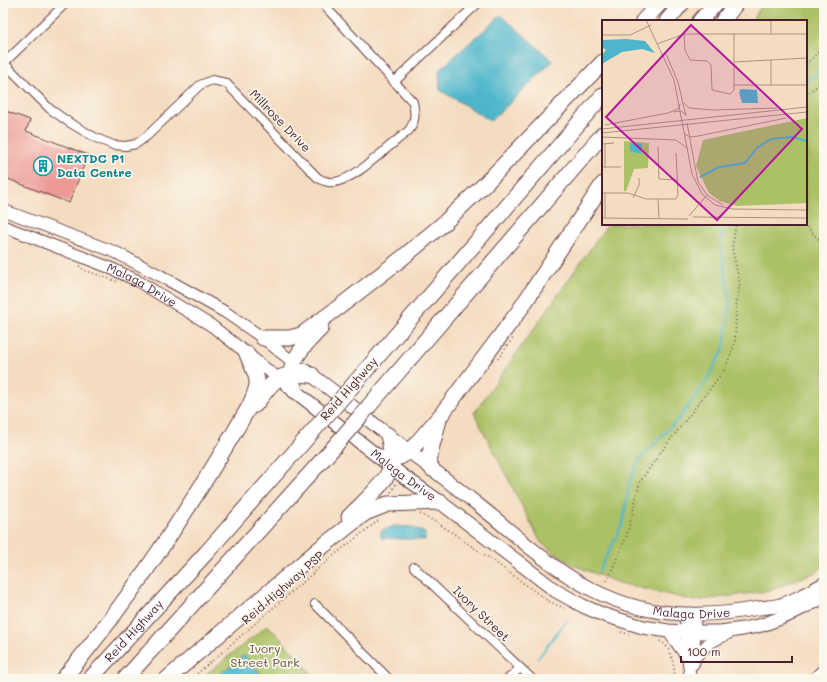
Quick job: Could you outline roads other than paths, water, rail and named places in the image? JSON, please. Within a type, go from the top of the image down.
[{"type":"highway","points":[[644,20],[660,3]]},
{"type":"highway","points":[[668,20],[682,3]]},
{"type":"highway","points":[[701,20],[716,3]]},
{"type":"highway","points":[[724,20],[736,3]]},
{"type":"highway","points":[[263,338],[290,338],[300,335],[344,304],[401,259],[444,223],[483,186],[602,63]]},
{"type":"highway","name":"Reid Highway","points":[[90,679],[207,552],[602,96]]},
{"type":"highway","name":"Reid Highway","points":[[125,679],[334,447],[602,135]]},
{"type":"highway","points":[[388,461],[400,457],[410,451],[440,416],[520,311],[602,186]]},
{"type":"highway","points":[[232,436],[268,387],[287,371],[299,352],[344,304]]},
{"type":"highway","points":[[63,679],[101,632],[165,543],[232,436],[255,393],[258,383],[258,377],[247,354]]},
{"type":"highway","points":[[287,371],[312,375]]},
{"type":"highway","points":[[287,371],[295,391]]},
{"type":"highway","points":[[432,469],[428,460],[440,416]]},
{"type":"highway","points":[[318,550],[387,477],[388,461],[391,449],[388,435]]},
{"type":"highway","points":[[167,679],[318,550],[365,513],[383,506],[398,503],[440,502]]},
{"type":"main road","name":"Malaga Drive","points":[[3,210],[115,252],[225,312],[263,338],[287,371]]},
{"type":"main road","name":"Malaga Drive","points":[[3,226],[108,267],[136,280],[212,326],[247,354],[287,371]]},
{"type":"main road","name":"Malaga Drive","points":[[312,375],[545,559],[570,577],[611,599],[649,611],[668,614],[691,615],[741,612],[781,605],[803,596],[824,584]]},
{"type":"main road","name":"Malaga Drive","points":[[295,391],[388,461],[399,480],[440,502],[556,591],[604,615],[643,627],[668,631],[691,632],[733,630],[768,623],[792,614],[824,596]]},
{"type":"main road","points":[[690,679],[691,615]]},
{"type":"main road","points":[[691,661],[709,643],[733,630]]},
{"type":"main road","points":[[668,631],[691,661]]},
{"type":"street","points":[[4,63],[66,3]]},
{"type":"street","name":"Millrose Drive","points":[[4,63],[50,109],[70,123],[113,145],[126,146],[136,144],[147,136],[200,85],[212,80],[226,83],[318,178],[325,182],[343,180],[353,174],[410,129],[415,116],[413,102],[322,3]]},
{"type":"street","points":[[394,82],[478,3]]},
{"type":"street","name":"Ivory Street","points":[[414,567],[532,679]]},
{"type":"street","points":[[315,604],[389,679]]},
{"type":"street","points":[[812,679],[824,667]]},
{"type":"street","points":[[508,679],[520,668]]},
{"type":"water","points":[[501,15],[553,61],[491,121],[440,90],[439,70]]},
{"type":"water","points":[[394,526],[412,527],[425,533],[425,540],[381,538],[381,531]]},
{"type":"water","points":[[244,655],[265,679],[214,679]]},
{"type":"waterway","points":[[807,81],[824,68]]},
{"type":"waterway","points":[[599,571],[623,523],[629,484],[639,460],[681,416],[706,382],[724,348],[730,304],[721,244],[723,225]]},
{"type":"waterway","points":[[538,658],[566,621]]},
{"type":"place","name":"NEXTDC P1 Data Centre","points":[[43,166]]},
{"type":"park label","name":"Ivory Street Park","points":[[265,656]]}]
